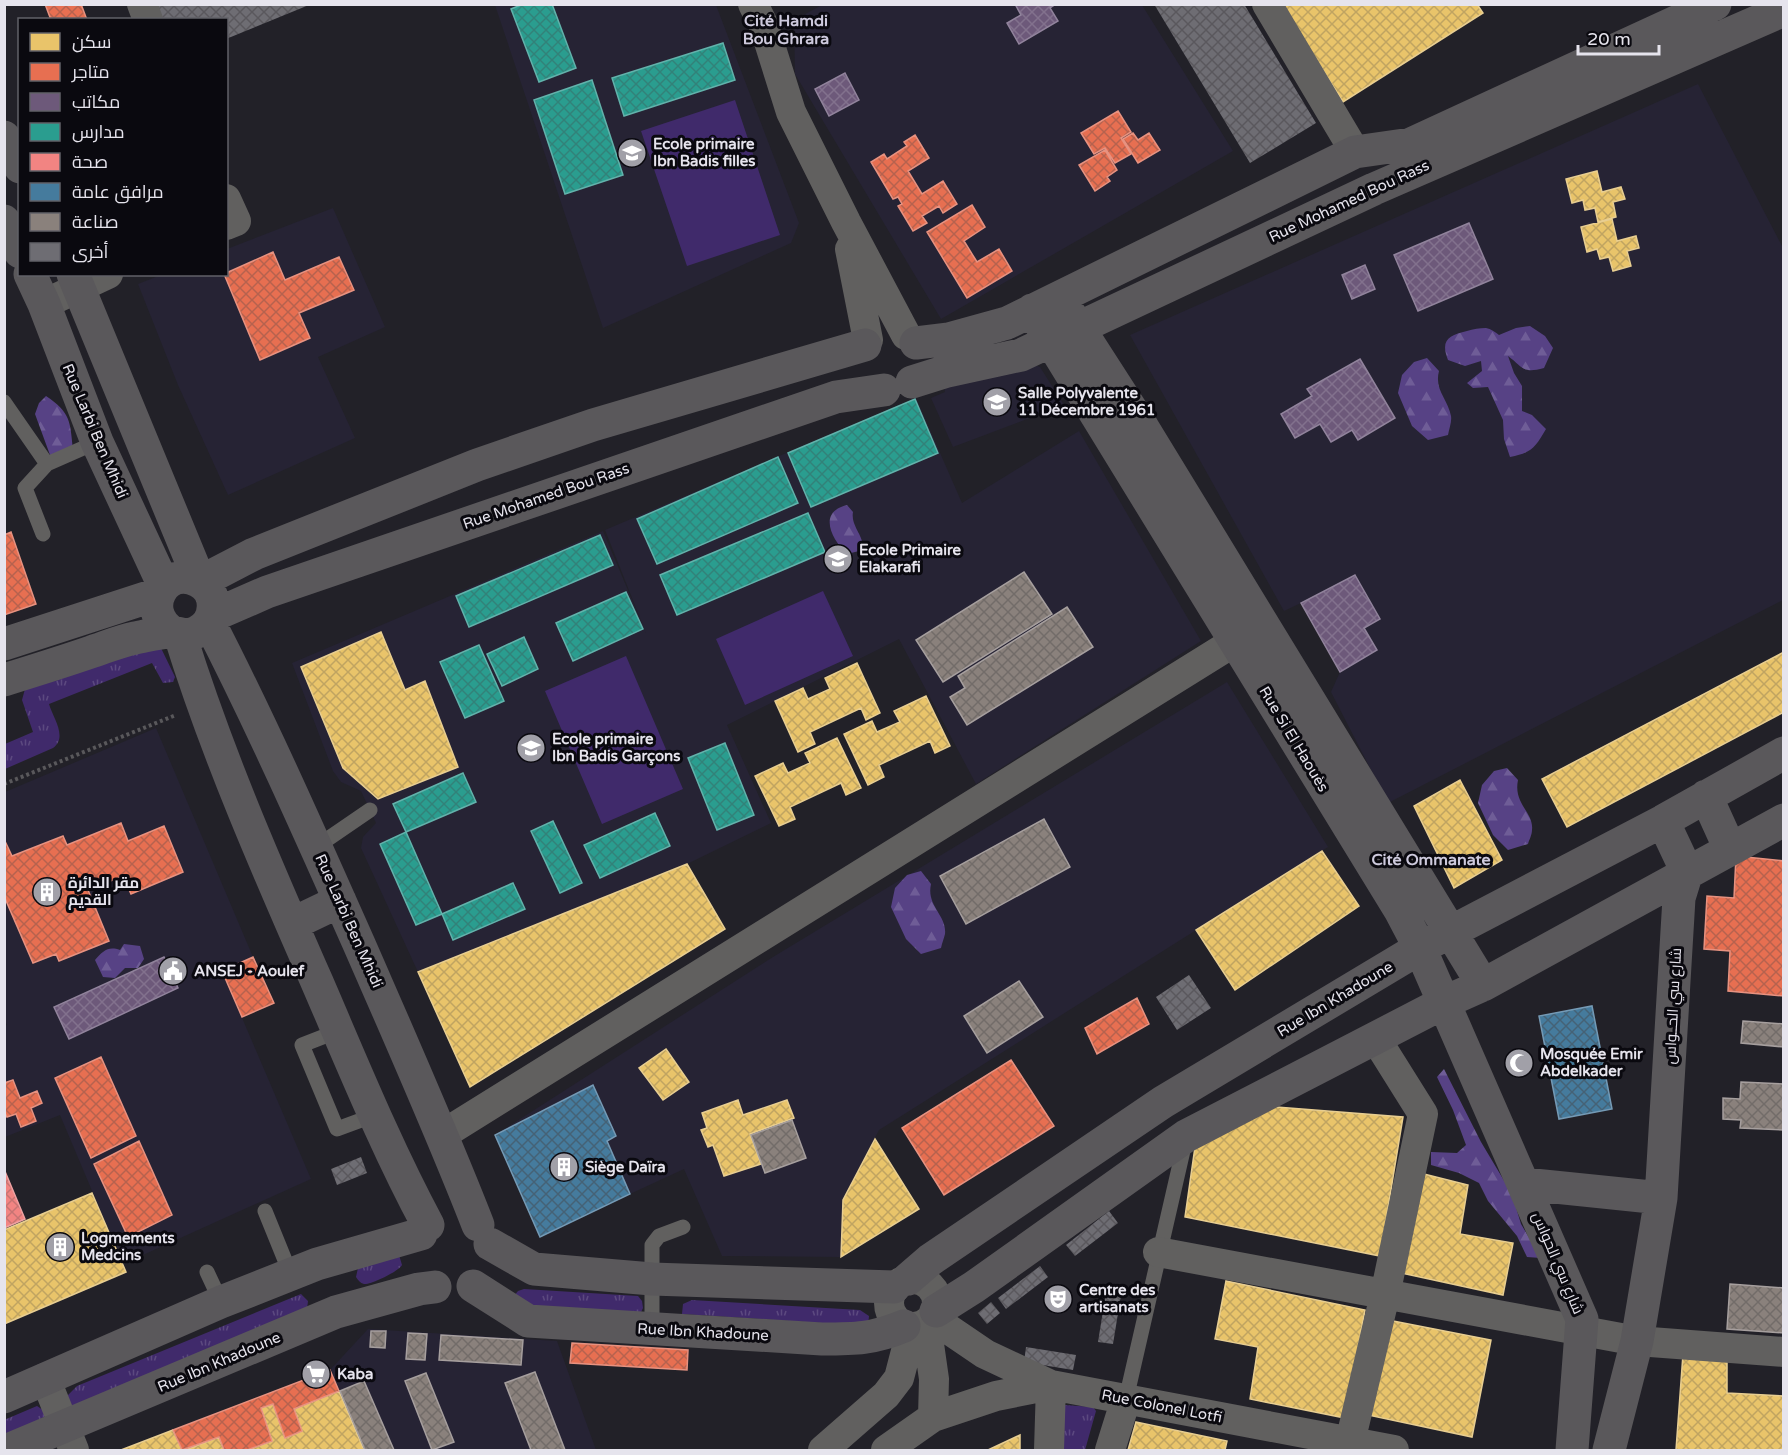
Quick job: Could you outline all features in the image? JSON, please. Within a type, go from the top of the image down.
[{"type":"street","points":[[1267,4],[1355,152],[1374,189]]},
{"type":"street","name":"Rue Mohamed Bou Rass","points":[[911,339],[949,339],[1007,323],[1355,152],[1412,144],[1715,4]]},
{"type":"street","name":"Rue Mohamed Bou Rass","points":[[210,619],[267,592],[836,397],[898,386],[947,371],[1021,355],[1374,189],[1784,10]]},
{"type":"street","points":[[764,12],[791,112],[846,222],[911,339],[919,349],[921,363],[916,377],[898,386],[875,387],[867,381],[863,373],[860,363],[866,342],[846,222]]},
{"type":"street","points":[[4,137],[18,163]]},
{"type":"street","points":[[228,203],[236,221],[228,224]]},
{"type":"street","points":[[4,221],[18,248]]},
{"type":"street","name":"Rue Larbi Ben Mhidi","points":[[31,276],[97,442],[161,590]]},
{"type":"street","points":[[4,680],[133,639],[199,632],[210,619],[214,606],[212,596],[200,582],[87,278],[44,304]]},
{"type":"street","name":"Rue Si El Haouès","points":[[1045,303],[1065,335],[1235,642],[1400,910],[1445,1002],[1524,1184]]},
{"type":"street","points":[[200,582],[254,554],[477,465],[593,425],[866,342],[886,330],[897,331],[911,339]]},
{"type":"street","name":"Rue Si El Haouès","points":[[1065,335],[1143,428],[1483,985]]},
{"type":"street","points":[[477,465],[492,515]]},
{"type":"street","points":[[200,582],[191,578],[172,580],[161,590],[156,601],[157,616],[165,628],[176,634],[235,789],[425,1229]]},
{"type":"street","points":[[4,644],[161,590]]},
{"type":"street","name":"Rue Larbi Ben Mhidi","points":[[210,619],[316,847],[484,1235]]},
{"type":"street","points":[[442,1135],[1263,624]]},
{"type":"street","points":[[1286,726],[1314,707]]},
{"type":"street","name":"Rue Ibn Khadoune","points":[[901,1283],[930,1260],[1163,1102],[1420,948],[1663,820],[1784,753]]},
{"type":"street","points":[[1706,796],[1730,849]]},
{"type":"street","points":[[1663,820],[1687,872]]},
{"type":"street","name":"Rue Ibn Khadoune","points":[[473,1286],[528,1321],[822,1339],[866,1339],[922,1321],[984,1280],[1186,1136],[1445,1002],[1483,985],[1784,820]]},
{"type":"street","name":"شارع سي الحــواس","points":[[1661,1198],[1679,898],[1687,872]]},
{"type":"street","points":[[292,924],[340,901]]},
{"type":"street","points":[[1350,1442],[1385,1295],[1423,1114],[1376,1039]]},
{"type":"street","points":[[1163,1102],[1186,1136]]},
{"type":"street","points":[[1524,1184],[1661,1198],[1637,1341],[1609,1450]]},
{"type":"street","name":"شارع سي الحواس","points":[[1524,1184],[1582,1319],[1572,1450]]},
{"type":"street","points":[[4,1397],[45,1377],[221,1302],[304,1269],[425,1229],[437,1220],[458,1216],[469,1219],[484,1235],[534,1269],[652,1279],[925,1282],[936,1294],[922,1321],[899,1378],[886,1395],[823,1450]]},
{"type":"street","points":[[425,1229],[416,1245],[415,1257],[418,1270],[425,1280],[448,1292],[461,1291],[473,1286],[487,1272],[492,1254],[484,1235]]},
{"type":"street","points":[[1158,1252],[1637,1341],[1784,1352]]},
{"type":"street","points":[[304,1269],[336,1312]]},
{"type":"street","points":[[901,1283],[890,1294],[889,1310],[897,1322],[922,1321],[1052,1385],[1049,1450]]},
{"type":"street","name":"Rue Ibn Khadoune","points":[[8,1450],[69,1439],[336,1312],[420,1288],[435,1287]]},
{"type":"street","points":[[922,1321],[934,1379],[933,1417]]},
{"type":"street","points":[[866,1339],[876,1340],[893,1351],[902,1369]]},
{"type":"street","points":[[45,1377],[69,1439]]},
{"type":"street","name":"Rue Colonel Lotfi","points":[[886,1450],[933,1417],[996,1396],[1052,1385],[1126,1399],[1261,1438],[1350,1442],[1394,1450]]},
{"type":"street","points":[[1110,1450],[1126,1399]]},
{"type":"lane","points":[[4,402],[47,464]]},
{"type":"lane","points":[[43,534],[25,488],[47,464],[97,442]]},
{"type":"lane","points":[[316,847],[370,810]]},
{"type":"lane","points":[[1126,1399],[1186,1136]]},
{"type":"lane","points":[[265,1211],[304,1269]]},
{"type":"lane","points":[[652,1329],[651,1253],[654,1241],[659,1236],[683,1227]]},
{"type":"lane","points":[[207,1272],[221,1302]]},
{"type":"path","points":[[4,784],[202,704]]},
{"type":"shaded area","points":[[824,4],[1142,5],[1233,151],[941,319],[795,74],[794,20]]},
{"type":"shaded area","name":"Ecole primaire Ibn Badis filles","points":[[495,5],[523,5],[511,9],[539,82],[576,68],[552,5],[716,5],[799,223],[791,243],[603,328]],"holes":[[[723,43],[735,80],[624,116],[612,78]],[[592,81],[623,175],[565,194],[534,100]]]},
{"type":"shaded area","points":[[1698,84],[1783,248],[1783,600],[1388,803],[1331,692],[1340,672],[1301,603],[1284,611],[1130,335]]},
{"type":"shaded area","points":[[333,208],[385,327],[318,357],[355,438],[228,495],[178,385],[138,284],[158,276],[224,276],[260,360],[310,338],[299,313],[354,289],[339,257],[285,280],[273,252],[228,272],[228,249]]},
{"type":"shaded area","name":"Salle Polyvalente 11 Décembre 1961","points":[[1020,360],[1040,367],[1064,405],[953,447],[931,398],[945,392],[944,386]]},
{"type":"shaded area","points":[[916,398],[962,503],[1079,431],[1201,641],[976,784],[899,639],[727,725],[771,823],[687,864],[418,972],[361,848],[363,837],[376,823],[361,791],[341,782],[333,771],[292,663],[603,531],[646,633],[605,530]],"holes":[[[915,399],[938,454],[811,507],[788,453]],[[778,457],[798,502],[657,564],[638,518]],[[853,512],[852,517],[859,533],[838,545],[833,533]],[[807,513],[824,552],[678,615],[661,575]]]},
{"type":"shaded area","points":[[1227,682],[1328,847],[879,1130],[843,1200],[841,1257],[722,1256],[684,1169],[630,1194],[607,1141],[616,1136],[593,1085],[495,1135],[773,957]],"holes":[[[1044,819],[1070,867],[966,924],[940,876]],[[1019,981],[1042,1017],[987,1052],[964,1016]],[[666,1049],[689,1081],[663,1100],[640,1068]],[[738,1100],[743,1115],[787,1100],[794,1118],[750,1134],[760,1164],[725,1176],[713,1145],[708,1147],[702,1130],[707,1128],[702,1113]]]},
{"type":"shaded area","points":[[156,728],[253,957],[222,971],[311,1179],[123,1264],[60,1115],[5,1137],[5,1111],[7,1117],[16,1114],[21,1127],[36,1121],[31,1108],[42,1103],[37,1092],[20,1098],[13,1080],[5,1083],[5,1026],[7,1025],[4,1018],[4,896],[33,963],[56,954],[60,961],[109,941],[88,890],[123,876],[131,894],[183,872],[164,826],[128,841],[121,824],[67,845],[62,836],[12,856],[5,839],[5,792]],"holes":[[[163,957],[178,988],[69,1038],[55,1007]],[[101,1058],[91,1157],[55,1079]],[[139,1141],[172,1215],[128,1236],[94,1164]]]},
{"type":"shaded area","points":[[368,1329],[557,1341],[596,1450],[565,1450],[535,1372],[506,1383],[531,1450],[432,1450],[394,1450],[364,1382],[340,1391],[364,1450],[330,1370]],"holes":[[[408,1333],[427,1334],[425,1360],[407,1358]],[[441,1335],[523,1340],[521,1365],[439,1360]],[[426,1373],[454,1442],[432,1450],[405,1381]]]},
{"type":"green space","points":[[735,100],[780,235],[687,266],[641,131]]},
{"type":"green space","points":[[1530,326],[1545,336],[1553,348],[1544,368],[1527,370],[1508,356],[1522,386],[1522,411],[1532,415],[1546,429],[1532,449],[1510,457],[1504,439],[1503,420],[1488,387],[1473,388],[1467,383],[1482,371],[1481,361],[1465,366],[1448,360],[1445,348],[1448,340],[1455,334],[1474,329],[1486,328],[1499,335],[1516,328]]},
{"type":"green space","points":[[1427,358],[1439,371],[1438,384],[1451,418],[1448,435],[1428,440],[1412,426],[1398,393],[1402,375],[1414,362]]},
{"type":"green space","points":[[46,396],[68,418],[73,450],[50,455],[35,414],[39,403]]},
{"type":"green space","points":[[847,505],[853,512],[854,523],[862,541],[859,551],[847,554],[832,534],[830,520],[832,514]]},
{"type":"green space","points":[[823,591],[853,656],[745,705],[716,639]]},
{"type":"green space","points":[[160,646],[175,677],[173,682],[163,683],[152,663],[49,704],[58,727],[57,744],[53,748],[5,769],[5,744],[33,732],[22,700],[25,689]]},
{"type":"green space","points":[[626,656],[683,789],[602,824],[545,691]]},
{"type":"green space","points":[[1507,768],[1518,780],[1518,795],[1532,824],[1528,844],[1508,850],[1493,835],[1478,803],[1482,785],[1494,771]]},
{"type":"green space","points":[[921,871],[931,884],[931,898],[943,921],[945,934],[941,948],[921,954],[906,939],[891,907],[895,888],[907,875]]},
{"type":"green space","points":[[124,944],[140,946],[144,959],[138,968],[125,968],[115,978],[103,977],[95,960],[106,950],[120,950]]},
{"type":"green space","points":[[1444,1069],[1481,1142],[1512,1194],[1521,1224],[1541,1258],[1527,1257],[1517,1236],[1488,1201],[1479,1183],[1459,1173],[1431,1165],[1431,1152],[1457,1153],[1466,1145],[1437,1077]]},
{"type":"green space","points":[[399,1255],[402,1265],[396,1271],[364,1284],[356,1277],[358,1268]]},
{"type":"green space","points":[[524,1289],[638,1296],[643,1308],[640,1314],[522,1309],[514,1296],[518,1291]]},
{"type":"green space","points":[[301,1294],[308,1301],[307,1309],[74,1409],[67,1396],[77,1386]]},
{"type":"green space","points":[[692,1300],[860,1310],[869,1316],[868,1326],[682,1314],[683,1304]]},
{"type":"green space","points":[[1064,1405],[1093,1407],[1096,1411],[1085,1450],[1063,1450]]},
{"type":"green space","points":[[37,1406],[46,1416],[5,1437],[4,1420]]},
{"type":"building: سكن","points":[[1281,4],[1477,4],[1483,13],[1343,102]]},
{"type":"building: سكن","points":[[1597,171],[1602,192],[1621,187],[1625,199],[1613,202],[1616,217],[1598,222],[1595,208],[1585,210],[1583,200],[1572,203],[1566,179]]},
{"type":"building: سكن","points":[[1612,219],[1617,241],[1636,236],[1639,248],[1627,251],[1631,266],[1613,271],[1609,257],[1600,259],[1597,249],[1587,252],[1581,227]]},
{"type":"building: سكن","points":[[381,632],[405,690],[425,681],[458,767],[378,799],[343,768],[301,667]]},
{"type":"building: سكن","points":[[1784,652],[1784,712],[1567,827],[1542,779]]},
{"type":"building: سكن","points":[[857,663],[880,713],[866,720],[861,708],[810,732],[815,744],[798,752],[775,701],[803,688],[808,699],[830,689],[825,678]]},
{"type":"building: سكن","points":[[926,696],[950,746],[935,753],[930,741],[879,765],[884,777],[868,785],[844,734],[872,721],[877,732],[900,722],[894,711]]},
{"type":"building: سكن","points":[[837,738],[861,788],[846,795],[841,783],[790,807],[795,819],[779,826],[755,776],[783,763],[788,773],[810,763],[805,753]]},
{"type":"building: سكن","points":[[1460,780],[1502,860],[1454,888],[1414,806]]},
{"type":"building: سكن","points":[[1322,851],[1359,906],[1235,990],[1196,930]]},
{"type":"building: سكن","points":[[687,864],[725,929],[470,1087],[418,972]]},
{"type":"building: سكن","points":[[666,1049],[689,1082],[663,1100],[639,1068]]},
{"type":"building: سكن","points":[[738,1100],[743,1115],[787,1100],[794,1118],[750,1134],[761,1164],[724,1176],[713,1145],[708,1147],[701,1130],[707,1128],[702,1113]]},
{"type":"building: سكن","points":[[1251,1105],[1403,1117],[1380,1256],[1185,1217],[1197,1133]]},
{"type":"building: سكن","points":[[875,1139],[919,1209],[841,1257],[843,1200]]},
{"type":"building: سكن","points":[[1420,1173],[1468,1185],[1460,1234],[1513,1243],[1503,1295],[1401,1273]]},
{"type":"building: سكن","name":"Logmements Medcins","points":[[92,1193],[126,1272],[4,1324],[4,1230]]},
{"type":"building: سكن","points":[[1226,1281],[1365,1310],[1345,1418],[1250,1399],[1258,1347],[1215,1339]]},
{"type":"building: سكن","points":[[1388,1320],[1491,1340],[1472,1437],[1368,1415]]},
{"type":"building: سكن","points":[[1683,1354],[1727,1356],[1727,1393],[1784,1396],[1784,1450],[1676,1450]]},
{"type":"building: سكن","points":[[339,1391],[364,1450],[247,1450],[272,1441],[261,1408],[273,1404],[285,1438],[302,1431],[294,1409]]},
{"type":"building: سكن","points":[[1136,1422],[1227,1441],[1225,1450],[1128,1450]]},
{"type":"building: سكن","points":[[173,1430],[182,1450],[121,1450]]},
{"type":"building: سكن","points":[[1020,1435],[1020,1450],[988,1450]]},
{"type":"building: سكن","points":[[219,1437],[224,1450],[185,1450]]},
{"type":"building: متاجر","points":[[45,4],[81,4],[86,18],[50,18]]},
{"type":"building: متاجر","points":[[1118,111],[1131,132],[1121,138],[1131,154],[1115,163],[1105,148],[1094,154],[1081,133]]},
{"type":"building: متاجر","points":[[1133,133],[1138,140],[1149,133],[1160,150],[1138,163],[1123,139]]},
{"type":"building: متاجر","points":[[915,135],[929,158],[908,171],[922,194],[943,181],[957,204],[943,213],[939,206],[922,216],[927,223],[913,231],[898,206],[902,204],[898,197],[893,199],[871,162],[884,154],[887,159],[907,146],[904,142]]},
{"type":"building: متاجر","points":[[1105,150],[1117,170],[1107,177],[1110,181],[1095,191],[1079,165]]},
{"type":"building: متاجر","points":[[972,205],[985,227],[964,241],[977,262],[999,249],[1012,271],[967,298],[927,232]]},
{"type":"building: متاجر","points":[[273,252],[285,280],[339,257],[354,290],[299,313],[310,338],[260,360],[225,276],[228,276],[228,272]]},
{"type":"building: متاجر","points":[[11,532],[36,604],[4,615],[4,535]]},
{"type":"building: متاجر","name":"مقر الدائرة القديم","points":[[121,823],[128,841],[164,826],[183,872],[131,894],[123,876],[88,890],[109,941],[59,961],[56,954],[33,963],[4,896],[4,839],[12,856],[63,836],[67,845]]},
{"type":"building: متاجر","points":[[1736,856],[1784,861],[1784,996],[1728,991],[1730,951],[1704,949],[1707,896],[1734,898]]},
{"type":"building: متاجر","points":[[253,957],[274,1003],[242,1017],[222,971]]},
{"type":"building: متاجر","points":[[1137,998],[1149,1024],[1097,1054],[1085,1028]]},
{"type":"building: متاجر","points":[[101,1057],[136,1136],[91,1158],[55,1078]]},
{"type":"building: متاجر","points":[[1011,1060],[1054,1126],[944,1195],[902,1128]]},
{"type":"building: متاجر","points":[[13,1080],[20,1098],[37,1091],[42,1103],[31,1108],[36,1121],[21,1127],[16,1114],[7,1117],[4,1111],[4,1083]]},
{"type":"building: متاجر","points":[[139,1141],[172,1215],[128,1237],[94,1164]]},
{"type":"building: متاجر","points":[[572,1343],[688,1350],[687,1370],[570,1363]]},
{"type":"building: متاجر","points":[[330,1370],[339,1391],[294,1409],[302,1431],[285,1438],[273,1404],[261,1408],[272,1441],[247,1450],[224,1450],[219,1437],[182,1450],[173,1430]]},
{"type":"building: مكاتب","points":[[1015,4],[1056,4],[1050,8],[1058,21],[1019,44],[1007,23],[1021,15]]},
{"type":"building: مكاتب","points":[[845,73],[859,100],[829,116],[815,89]]},
{"type":"building: مكاتب","points":[[1469,223],[1493,279],[1418,311],[1394,255]]},
{"type":"building: مكاتب","points":[[1365,265],[1375,289],[1352,299],[1342,275]]},
{"type":"building: مكاتب","points":[[1360,359],[1395,418],[1358,440],[1352,430],[1331,442],[1320,424],[1295,438],[1281,414],[1312,396],[1307,389]]},
{"type":"building: مكاتب","points":[[1355,575],[1380,619],[1364,628],[1377,650],[1340,672],[1301,603]]},
{"type":"building: مكاتب","points":[[164,957],[178,988],[69,1039],[54,1007]]},
{"type":"building: مدارس","points":[[523,4],[552,4],[576,68],[539,82],[511,9]]},
{"type":"building: مدارس","points":[[723,43],[735,80],[624,116],[612,78]]},
{"type":"building: مدارس","points":[[592,80],[623,175],[565,194],[534,100]]},
{"type":"building: مدارس","points":[[915,399],[938,453],[811,507],[788,453]]},
{"type":"building: مدارس","points":[[778,457],[798,503],[657,564],[637,519]]},
{"type":"building: مدارس","points":[[808,513],[825,552],[677,615],[660,575]]},
{"type":"building: مدارس","points":[[600,535],[613,565],[469,627],[456,596]]},
{"type":"building: مدارس","points":[[626,592],[643,629],[573,661],[556,623]]},
{"type":"building: مدارس","points":[[524,637],[538,669],[502,686],[487,654]]},
{"type":"building: مدارس","points":[[479,645],[504,701],[465,718],[440,662]]},
{"type":"building: مدارس","points":[[725,743],[754,815],[717,830],[688,758]]},
{"type":"building: مدارس","points":[[463,773],[476,802],[406,832],[393,804]]},
{"type":"building: مدارس","points":[[655,813],[670,846],[600,878],[584,845]]},
{"type":"building: مدارس","points":[[553,821],[582,883],[560,893],[531,831]]},
{"type":"building: مدارس","points":[[406,832],[442,914],[416,925],[380,844]]},
{"type":"building: مدارس","points":[[513,883],[525,909],[453,940],[442,914]]},
{"type":"building: صحة","points":[[4,1169],[25,1219],[4,1228]]},
{"type":"building: مرافق عامة","points":[[1592,1006],[1612,1109],[1559,1119],[1539,1016]]},
{"type":"building: مرافق عامة","name":"Siège Daïra","points":[[593,1085],[616,1136],[607,1141],[630,1194],[540,1237],[495,1135]]},
{"type":"building: صناعة","points":[[1024,572],[1052,614],[943,682],[916,640]]},
{"type":"building: صناعة","points":[[1067,607],[1093,647],[967,725],[950,697],[965,688],[958,676]]},
{"type":"building: صناعة","points":[[1044,819],[1070,867],[966,924],[940,876]]},
{"type":"building: صناعة","points":[[1019,981],[1043,1017],[987,1053],[964,1016]]},
{"type":"building: صناعة","points":[[1743,1021],[1784,1024],[1784,1047],[1741,1043]]},
{"type":"building: صناعة","points":[[1741,1082],[1784,1084],[1784,1130],[1740,1128],[1741,1120],[1723,1119],[1723,1098],[1740,1099]]},
{"type":"building: صناعة","points":[[792,1120],[806,1158],[765,1173],[751,1135]]},
{"type":"building: صناعة","points":[[1730,1284],[1784,1288],[1784,1333],[1727,1329]]},
{"type":"building: صناعة","points":[[371,1331],[386,1331],[385,1348],[370,1347]]},
{"type":"building: صناعة","points":[[408,1333],[427,1334],[425,1360],[406,1359]]},
{"type":"building: صناعة","points":[[441,1335],[523,1340],[521,1365],[439,1360]]},
{"type":"building: صناعة","points":[[535,1372],[565,1450],[531,1450],[505,1383]]},
{"type":"building: صناعة","points":[[426,1373],[454,1442],[432,1450],[405,1381]]},
{"type":"building: صناعة","points":[[364,1381],[394,1450],[365,1450],[340,1391]]},
{"type":"building: أخرى","points":[[153,4],[309,5],[228,38],[228,18],[160,18]]},
{"type":"building: أخرى","points":[[1154,4],[1244,4],[1316,123],[1250,163]]},
{"type":"building: أخرى","points":[[1189,975],[1211,1008],[1177,1030],[1156,997]]},
{"type":"building: أخرى","points":[[361,1157],[367,1173],[337,1185],[331,1169]]},
{"type":"building: أخرى","points":[[1109,1211],[1118,1223],[1075,1256],[1066,1245]]},
{"type":"building: أخرى","points":[[1040,1266],[1048,1277],[1006,1309],[998,1298]]},
{"type":"building: أخرى","points":[[1107,1286],[1122,1289],[1113,1344],[1098,1342]]},
{"type":"building: أخرى","points":[[991,1302],[1000,1313],[987,1324],[978,1313]]},
{"type":"building: أخرى","points":[[1026,1347],[1076,1355],[1073,1370],[1024,1362]]},
{"type":"place","name":"Ecole primaire Ibn Badis filles","points":[[632,153]]},
{"type":"place","name":"Salle Polyvalente 11 Décembre 1961","points":[[997,402]]},
{"type":"place","name":"Ecole Primaire Elakarafi","points":[[838,559]]},
{"type":"place","name":"Ecole primaire Ibn Badis Garçons","points":[[531,748]]},
{"type":"place","name":"مقر الدائرة القديم","points":[[47,892]]},
{"type":"place","name":"ANSEJ - Aoulef","points":[[173,971]]},
{"type":"place","name":"Mosquée Emir Abdelkader","points":[[1519,1063]]},
{"type":"place","name":"Siège Daïra","points":[[564,1167]]},
{"type":"place","name":"Logmements Medcins","points":[[60,1247]]},
{"type":"place","name":"Centre des artisanats","points":[[1058,1299]]},
{"type":"place","name":"Kaba","points":[[316,1374]]},
{"type":"district","name":"Cité Hamdi Bou Ghrara","points":[[786,30]]},
{"type":"district","name":"Cité Ommanate","points":[[1431,860]]}]
